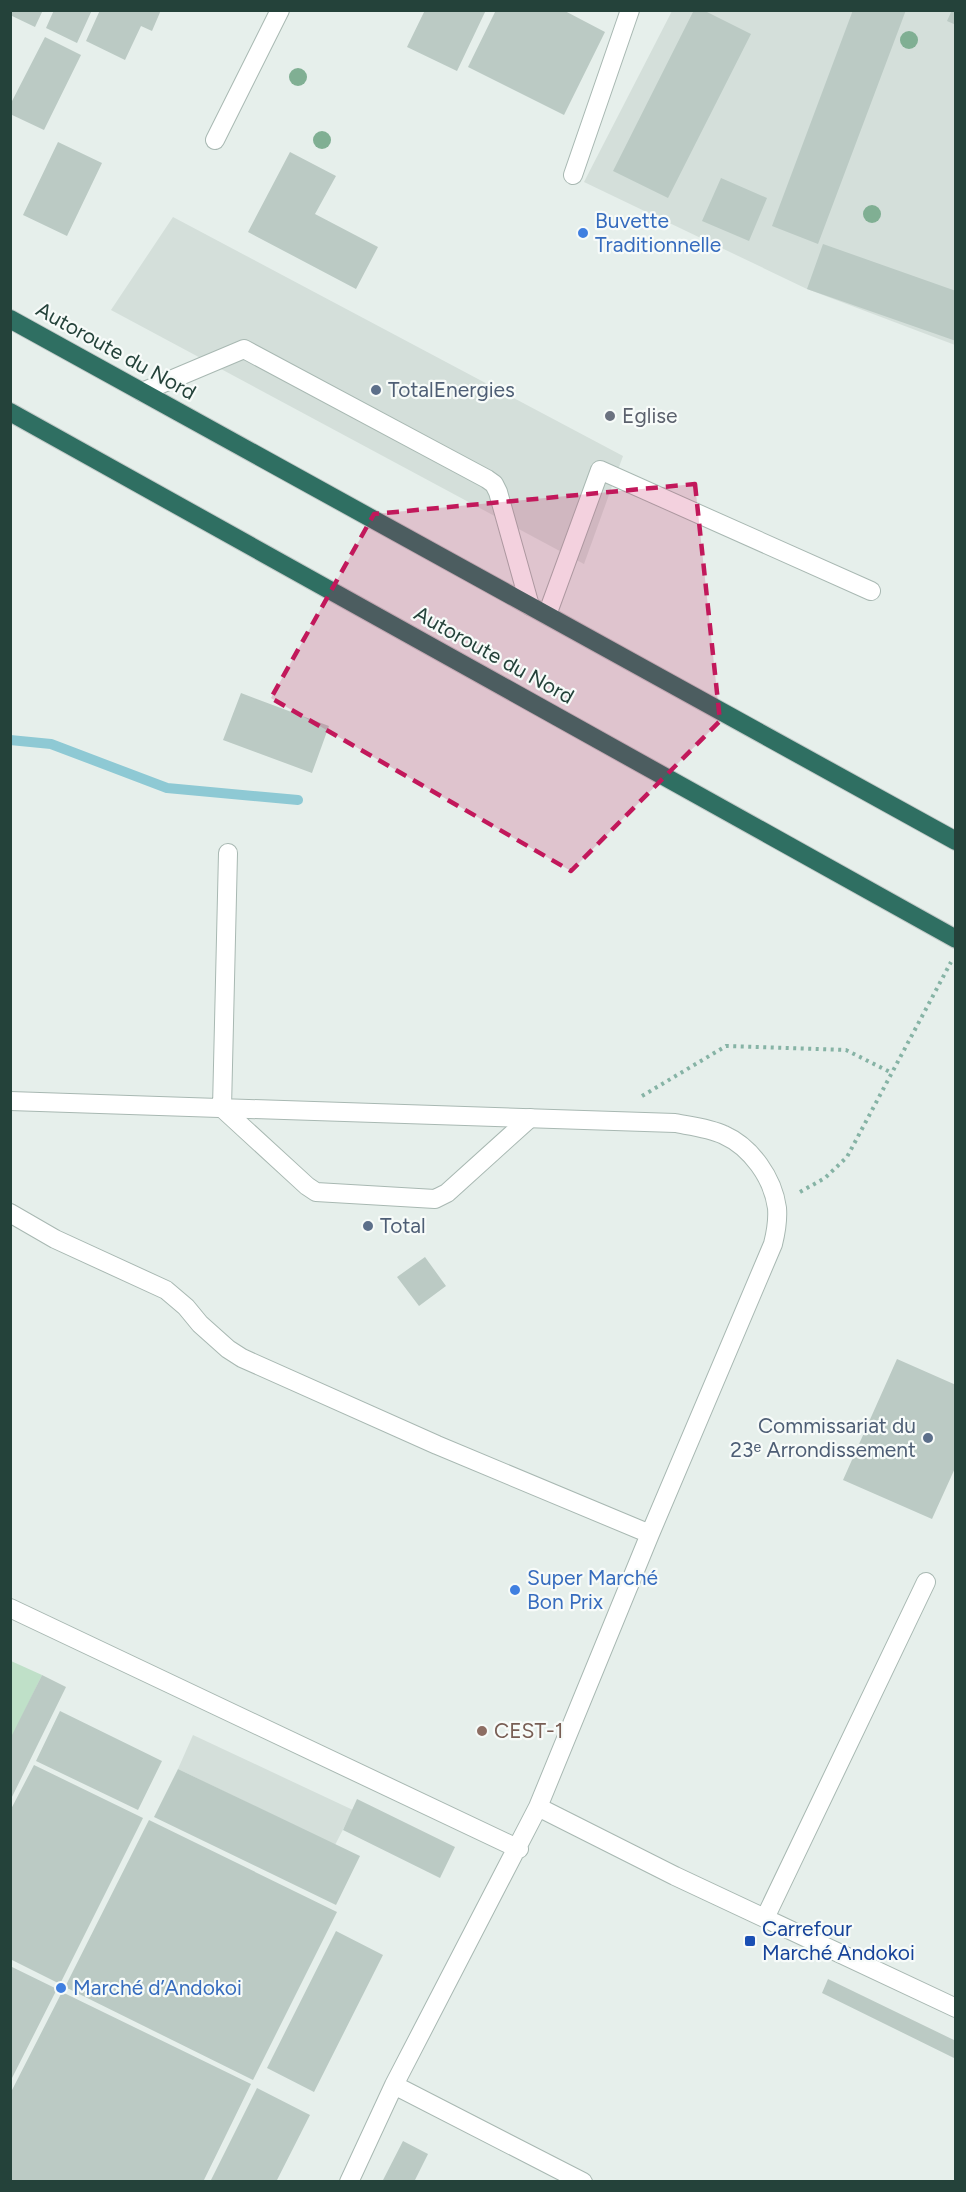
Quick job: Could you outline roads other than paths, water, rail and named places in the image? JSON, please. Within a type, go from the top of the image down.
[{"type":"highway","name":"Autoroute du Nord","points":[[10,319],[956,840]]},
{"type":"highway","name":"Autoroute du Nord","points":[[10,411],[956,939]]},
{"type":"street","points":[[215,140],[280,10]]},
{"type":"street","points":[[573,175],[630,10]]},
{"type":"street","points":[[142,392],[244,349],[487,479],[498,492],[530,606]]},
{"type":"street","points":[[547,615],[600,470],[872,591]]},
{"type":"street","points":[[228,854],[222,1108],[307,1186],[316,1192],[435,1199],[447,1193],[530,1118]]},
{"type":"street","points":[[10,1101],[675,1123],[723,1134],[742,1144],[755,1159],[768,1181],[777,1206],[777,1225],[773,1244],[650,1534],[538,1807],[519,1849],[394,2085],[349,2181]]},
{"type":"street","points":[[10,1213],[55,1239],[166,1290],[186,1307],[200,1324],[228,1349],[242,1358],[437,1445],[650,1534]]},
{"type":"street","points":[[765,1918],[926,1582]]},
{"type":"street","points":[[10,1608],[519,1849]]},
{"type":"street","points":[[538,1807],[956,2008]]},
{"type":"street","points":[[394,2085],[583,2181]]},
{"type":"waterway","points":[[10,740],[51,744],[167,788],[298,800]]},
{"type":"place","name":"Buvette Traditionnelle","points":[[583,233]]},
{"type":"place","name":"TotalEnergies","points":[[376,390]]},
{"type":"place","name":"Eglise","points":[[610,416]]},
{"type":"place","name":"Total","points":[[368,1226]]},
{"type":"place","name":"Commissariat du 23ᵉ Arrondissement","points":[[928,1438]]},
{"type":"place","name":"Super Marché Bon Prix","points":[[515,1590]]},
{"type":"place","name":"CEST-1","points":[[482,1731]]},
{"type":"place","name":"Carrefour Marché Andokoi","points":[[750,1941]]},
{"type":"place","name":"Marché d’Andokoi","points":[[61,1988]]}]
